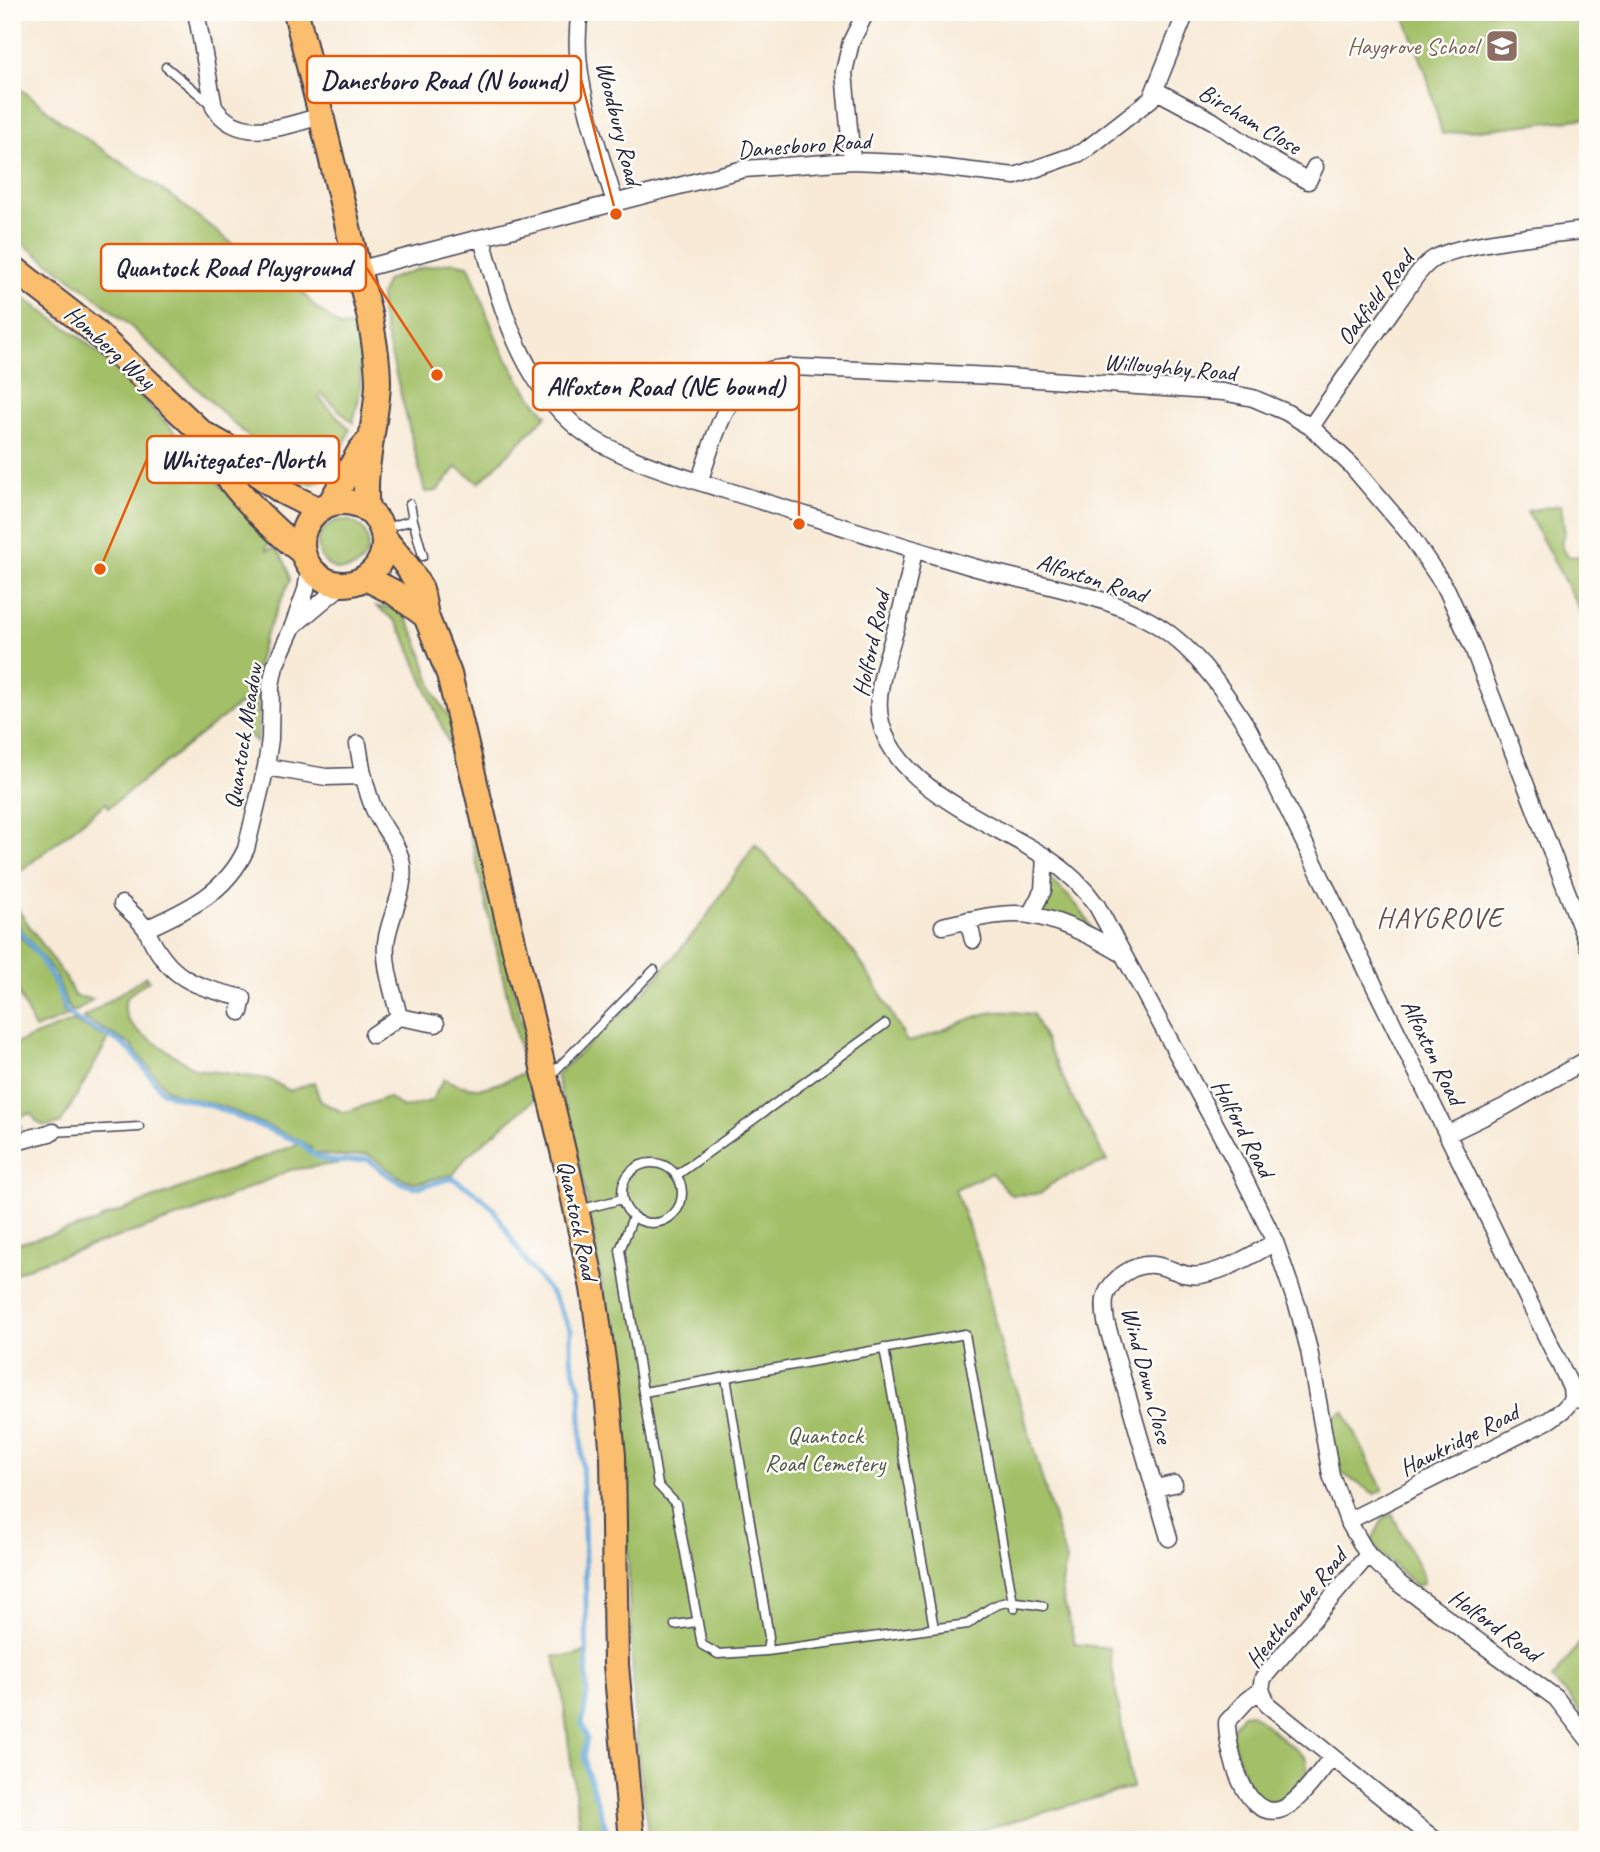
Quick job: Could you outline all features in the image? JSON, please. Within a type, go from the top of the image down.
[{"type":"main road","points":[[296,12],[377,359],[377,391],[365,492],[377,525],[382,557],[377,568],[366,578],[342,586],[324,582],[306,559],[304,531],[307,523],[325,506],[370,440]]},
{"type":"main road","name":"Homberg Way","points":[[12,267],[92,329],[202,433],[227,447],[283,492],[325,506]]},
{"type":"main road","name":"Homberg Way","points":[[202,433],[223,472],[306,559]]},
{"type":"main road","points":[[325,506],[347,501],[377,525]]},
{"type":"main road","name":"Quantock Road","points":[[377,525],[414,576],[424,600],[426,616],[449,674],[593,1288],[610,1424],[616,1665],[632,1840]]},
{"type":"main road","points":[[366,578],[395,593],[426,616]]},
{"type":"street","points":[[196,12],[214,107],[220,116],[232,125],[251,131],[280,127],[321,116]]},
{"type":"street","name":"Woodbury Road","points":[[580,12],[577,27],[580,76],[615,202]]},
{"type":"street","points":[[852,161],[844,72],[851,42],[866,12]]},
{"type":"street","name":"Danesboro Road","points":[[357,270],[744,169],[852,161],[903,163],[1015,176],[1083,152],[1151,99],[1183,20],[1182,12]]},
{"type":"street","name":"Bircham Close","points":[[1155,90],[1213,121],[1308,181],[1315,167]]},
{"type":"street","name":"Oakfield Road","points":[[1311,427],[1407,290],[1434,259],[1453,251],[1484,245],[1588,230]]},
{"type":"street","name":"Alfoxton Road","points":[[482,239],[506,321],[538,385],[572,424],[602,443],[699,482],[974,568],[1089,596],[1150,621],[1167,632],[1205,668],[1249,730],[1571,1387],[1580,1399]]},
{"type":"street","name":"Willoughby Road","points":[[699,482],[730,400],[751,380],[770,370],[792,367],[993,376],[1223,392],[1253,398],[1286,412],[1311,427],[1351,465],[1408,532],[1447,590],[1473,648],[1588,946]]},
{"type":"street","name":"Holford Road","points":[[914,548],[906,593],[883,673],[879,701],[881,726],[889,745],[903,762],[947,801],[1045,856],[1086,890],[1239,1168],[1275,1242],[1298,1308],[1309,1350],[1331,1475],[1348,1521],[1368,1555],[1401,1585],[1556,1698],[1588,1739]]},
{"type":"street","name":"Quantock Meadow","points":[[146,929],[211,894],[230,877],[246,849],[266,767],[270,739],[271,685],[281,649],[306,590],[306,559]]},
{"type":"street","name":"Quantock Meadow","points":[[293,626],[342,586]]},
{"type":"street","points":[[358,744],[363,776],[373,809],[396,847],[401,861],[401,888],[386,940],[386,959],[399,1017]]},
{"type":"street","points":[[266,767],[326,777],[363,776]]},
{"type":"street","points":[[1030,915],[1044,890],[1045,856]]},
{"type":"street","points":[[122,904],[146,929],[161,958],[176,973],[201,987],[244,998]]},
{"type":"street","points":[[943,926],[985,917],[1030,915],[1081,932],[1123,954]]},
{"type":"street","points":[[968,920],[973,940]]},
{"type":"street","points":[[373,1035],[399,1017],[436,1024]]},
{"type":"street","points":[[1448,1134],[1504,1107],[1588,1059]]},
{"type":"street","points":[[12,1143],[53,1132]]},
{"type":"street","name":"Wind Down Close","points":[[1168,1538],[1106,1322],[1106,1295],[1122,1274],[1133,1268],[1151,1264],[1178,1273],[1201,1275],[1254,1254],[1275,1242]]},
{"type":"street","name":"Hawkridge Road","points":[[1348,1521],[1549,1420],[1580,1399]]},
{"type":"street","points":[[1154,1488],[1174,1484]]},
{"type":"street","name":"Heathcombe Road","points":[[1368,1555],[1267,1672],[1261,1690],[1268,1705],[1435,1840]]},
{"type":"street","name":"Heathcombe Road","points":[[1261,1690],[1247,1700],[1227,1722],[1227,1734],[1237,1769],[1252,1803],[1262,1809],[1278,1811],[1292,1804],[1332,1757]]},
{"type":"lane","points":[[166,67],[214,107]]},
{"type":"lane","points":[[410,504],[423,556]]},
{"type":"lane","points":[[377,525],[413,520]]},
{"type":"lane","points":[[545,1080],[654,970]]},
{"type":"lane","points":[[677,1175],[885,1024]]},
{"type":"lane","points":[[53,1132],[139,1128]]},
{"type":"lane","points":[[649,1163],[669,1168],[677,1175],[683,1194],[681,1203],[670,1219],[651,1224],[633,1217],[626,1210],[622,1199],[624,1180],[639,1166],[649,1163]]},
{"type":"lane","points":[[576,1210],[622,1199]]},
{"type":"lane","points":[[633,1217],[620,1250],[658,1485],[676,1504],[702,1645],[718,1654],[767,1651],[968,1624],[992,1605],[1043,1606]]},
{"type":"lane","points":[[643,1392],[965,1334],[1014,1605]]},
{"type":"lane","points":[[884,1348],[934,1628]]},
{"type":"lane","points":[[726,1377],[769,1637],[767,1651]]},
{"type":"lane","points":[[675,1625],[696,1622]]},
{"type":"green space","name":"Haygrove School","points":[[1400,12],[1588,12],[1588,118],[1442,134],[1426,73],[1405,18]]},
{"type":"green space","points":[[12,84],[59,120],[178,201],[280,281],[288,282],[302,292],[315,307],[341,327],[354,325],[361,365],[359,399],[353,423],[321,393],[319,398],[350,429],[335,466],[322,480],[303,483],[285,471],[127,323],[12,236]]},
{"type":"green space","points":[[453,262],[468,265],[506,357],[528,393],[547,415],[479,483],[457,467],[437,491],[425,492],[381,314],[380,296],[387,280],[421,268]]},
{"type":"green space","points":[[12,290],[81,338],[108,362],[171,428],[268,540],[267,550],[275,548],[278,551],[287,567],[290,580],[264,639],[256,669],[248,677],[246,686],[257,690],[257,743],[250,735],[241,703],[109,807],[106,803],[12,878]]},
{"type":"green space","points":[[1561,505],[1565,534],[1561,541],[1563,551],[1570,557],[1588,555],[1588,625],[1527,511]]},
{"type":"green space","points":[[343,520],[360,528],[368,545],[360,562],[343,570],[326,562],[318,545],[326,528]]},
{"type":"green space","points":[[377,607],[397,608],[405,617],[416,638],[435,694],[450,718],[539,1096],[468,1155],[453,1175],[420,1182],[406,1180],[367,1154],[344,1157],[313,1153],[310,1147],[299,1140],[224,1107],[176,1094],[166,1089],[130,1044],[83,1018],[146,976],[149,980],[125,1001],[128,1020],[139,1032],[195,1069],[268,1079],[290,1091],[314,1082],[320,1101],[344,1113],[388,1097],[403,1108],[431,1101],[444,1079],[476,1088],[494,1085],[525,1073],[467,821],[458,766],[405,637],[394,620]]},
{"type":"green space","name":"Quantock Road Cemetery","points":[[755,844],[853,951],[877,987],[907,1042],[989,1013],[1033,1014],[1072,1097],[1107,1161],[1057,1180],[1040,1194],[1011,1195],[991,1173],[955,1189],[984,1272],[1001,1346],[1066,1560],[1061,1590],[1075,1644],[1109,1648],[1132,1788],[945,1840],[649,1840],[636,1740],[625,1434],[594,1234],[579,1161],[556,1075],[647,989],[703,922]]},
{"type":"green space","points":[[1050,879],[1081,911],[1094,934],[1041,914],[1039,908]]},
{"type":"green space","points":[[12,901],[67,980],[74,996],[93,999],[77,1011],[72,1011],[67,1005],[55,974],[12,917]]},
{"type":"green space","points":[[12,927],[36,954],[58,991],[63,1011],[68,1016],[35,1029],[12,980]]},
{"type":"green space","points":[[73,1021],[109,1039],[61,1123],[43,1126],[31,1113],[19,1117],[21,1130],[12,1136],[12,1045]]},
{"type":"green space","points":[[301,1143],[308,1153],[343,1163],[290,1170],[194,1212],[39,1263],[12,1275],[12,1245],[97,1222]]},
{"type":"green space","points":[[1344,1411],[1383,1490],[1375,1494],[1337,1470],[1329,1418]]},
{"type":"green space","points":[[1392,1514],[1423,1575],[1424,1583],[1417,1586],[1370,1544],[1383,1519]]},
{"type":"green space","points":[[1588,1632],[1588,1724],[1569,1697],[1552,1680]]},
{"type":"green space","points":[[586,1651],[587,1695],[582,1724],[587,1738],[587,1771],[610,1840],[581,1840],[561,1682],[554,1656],[575,1656]]},
{"type":"green space","points":[[1251,1713],[1306,1758],[1308,1773],[1281,1804],[1274,1806],[1251,1796],[1230,1732],[1243,1714]]},
{"type":"waterway","points":[[12,921],[37,953],[56,984],[66,1011],[77,1020],[120,1042],[132,1052],[162,1091],[212,1106],[301,1143],[323,1159],[367,1159],[393,1178],[408,1185],[423,1186],[452,1178],[475,1192],[493,1208],[526,1262],[553,1296],[571,1330],[571,1358],[580,1390],[587,1695],[582,1724],[587,1738],[584,1754],[587,1771],[610,1840]]},
{"type":"place","name":"Haygrove School","points":[[1502,46]]},
{"type":"place","name":"Danesboro Road (N bound)","points":[[616,214]]},
{"type":"place","name":"Quantock Road Playground","points":[[437,375]]},
{"type":"place","name":"Alfoxton Road (NE bound)","points":[[799,524]]},
{"type":"place","name":"Whitegates-North","points":[[100,569]]},
{"type":"district","name":"HAYGROVE","points":[[1440,917]]}]
